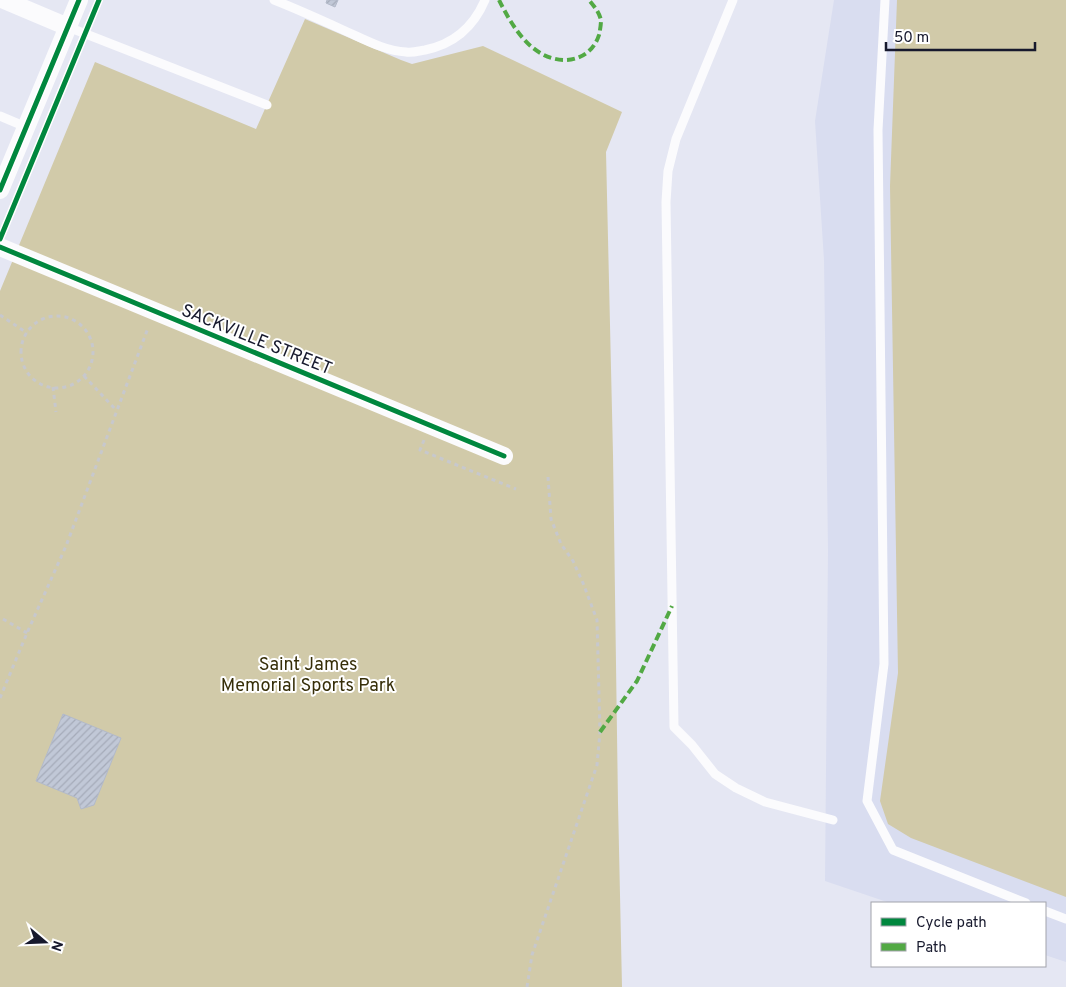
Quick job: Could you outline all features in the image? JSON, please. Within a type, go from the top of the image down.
[{"type":"street","points":[[4,0],[68,27]]},
{"type":"street","points":[[0,190],[79,0]]},
{"type":"street","name":"SACKVILLE STREET","points":[[0,247],[504,456]]},
{"type":"lane","points":[[274,0],[380,46],[407,53],[431,48],[456,38],[477,16],[485,0]]},
{"type":"lane","points":[[733,0],[676,139],[668,171],[666,202],[674,727],[692,745],[715,774],[736,788],[765,802],[833,820]]},
{"type":"lane","points":[[885,0],[878,130],[884,664],[867,801],[893,850],[1023,902]]},
{"type":"lane","points":[[68,27],[267,105]]},
{"type":"lane","points":[[0,116],[26,127]]},
{"type":"lane","points":[[1046,911],[1066,919]]},
{"type":"path","points":[[0,698],[66,546],[155,311]]},
{"type":"path","points":[[0,315],[27,333]]},
{"type":"path","points":[[55,316],[67,317],[78,322],[87,332],[92,342],[91,364],[84,376],[78,382],[57,388],[46,386],[36,381],[27,372],[22,360],[21,348],[27,333],[32,326],[42,319],[55,316]]},
{"type":"path","points":[[84,376],[117,411]]},
{"type":"path","points":[[53,387],[56,412]]},
{"type":"path","points":[[431,425],[420,450],[516,489]]},
{"type":"path","points":[[527,987],[532,955],[597,765],[600,732],[597,620],[573,561],[561,544],[551,520],[548,477]]},
{"type":"path","points":[[3,619],[27,633]]},
{"type":"shaded area","points":[[834,0],[1066,0],[1066,962],[1046,955],[1046,902],[887,902],[825,881],[828,550],[824,260],[815,121]]},
{"type":"green space","points":[[897,0],[1066,0],[1066,897],[911,838],[888,824],[880,801],[898,673],[890,186]]},
{"type":"green space","name":"Saint James Memorial Sports Park","points":[[305,19],[412,64],[483,46],[622,112],[606,152],[622,987],[0,987],[0,291],[95,62],[256,129]]},
{"type":"building","points":[[327,0],[338,0],[335,7],[326,3]]},
{"type":"building","points":[[63,714],[121,738],[94,805],[81,809],[77,798],[36,781]]},
{"type":"marked path","points":[[499,0],[512,23],[528,44],[542,54],[559,60],[568,60],[583,55],[595,43],[599,35],[601,20],[598,12],[589,0]]},
{"type":"marked path","points":[[600,732],[637,681],[672,606]]},
{"type":"cycle path","points":[[0,190],[79,0]]},
{"type":"cycle path","points":[[0,239],[99,0]]},
{"type":"cycle path","points":[[0,247],[504,456]]}]
